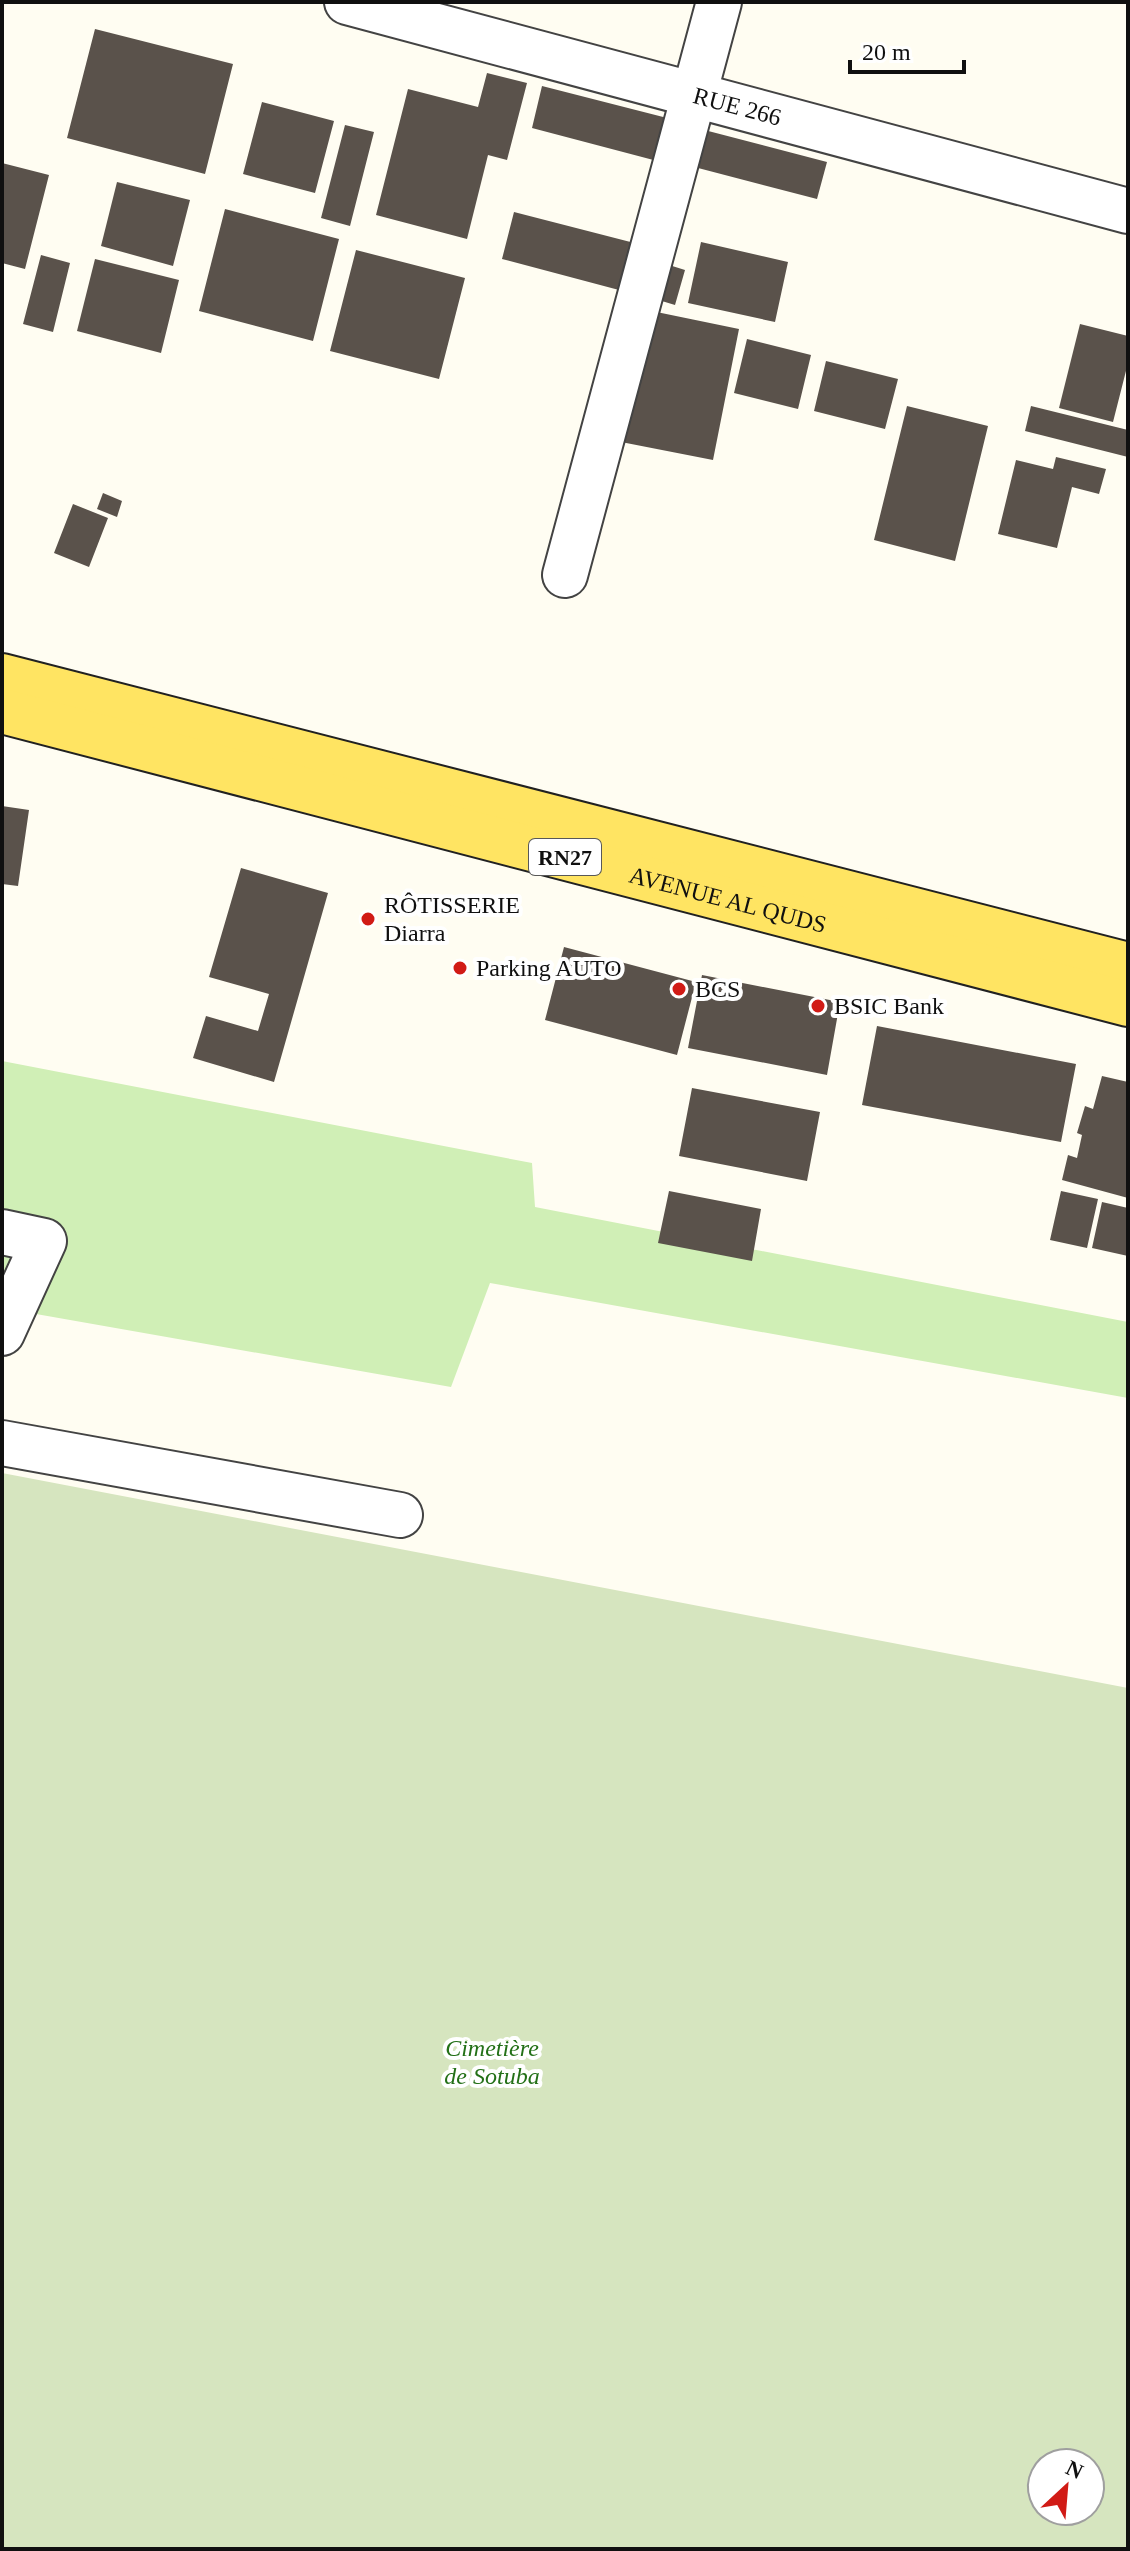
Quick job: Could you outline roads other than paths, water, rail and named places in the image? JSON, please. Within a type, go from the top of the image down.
[{"type":"main road","name":"AVENUE AL QUDS","points":[[2,676],[1128,965]]},
{"type":"main road","name":"AVENUE AL QUDS","points":[[2,711],[1128,1004]]},
{"type":"street","name":"RUE 266","points":[[347,2],[1128,211]]},
{"type":"street","points":[[565,575],[719,2]]},
{"type":"street","points":[[2,1232],[44,1241],[2,1333]]},
{"type":"street","points":[[2,1443],[400,1515]]},
{"type":"place","name":"RÔTISSERIE Diarra","points":[[368,919]]},
{"type":"place","name":"Parking AUTO","points":[[460,968]]},
{"type":"place","name":"BCS","points":[[679,989]]},
{"type":"place","name":"BSIC Bank","points":[[818,1006]]},
{"type":"park label","name":"Cimetière de Sotuba","points":[[492,2062]]}]
